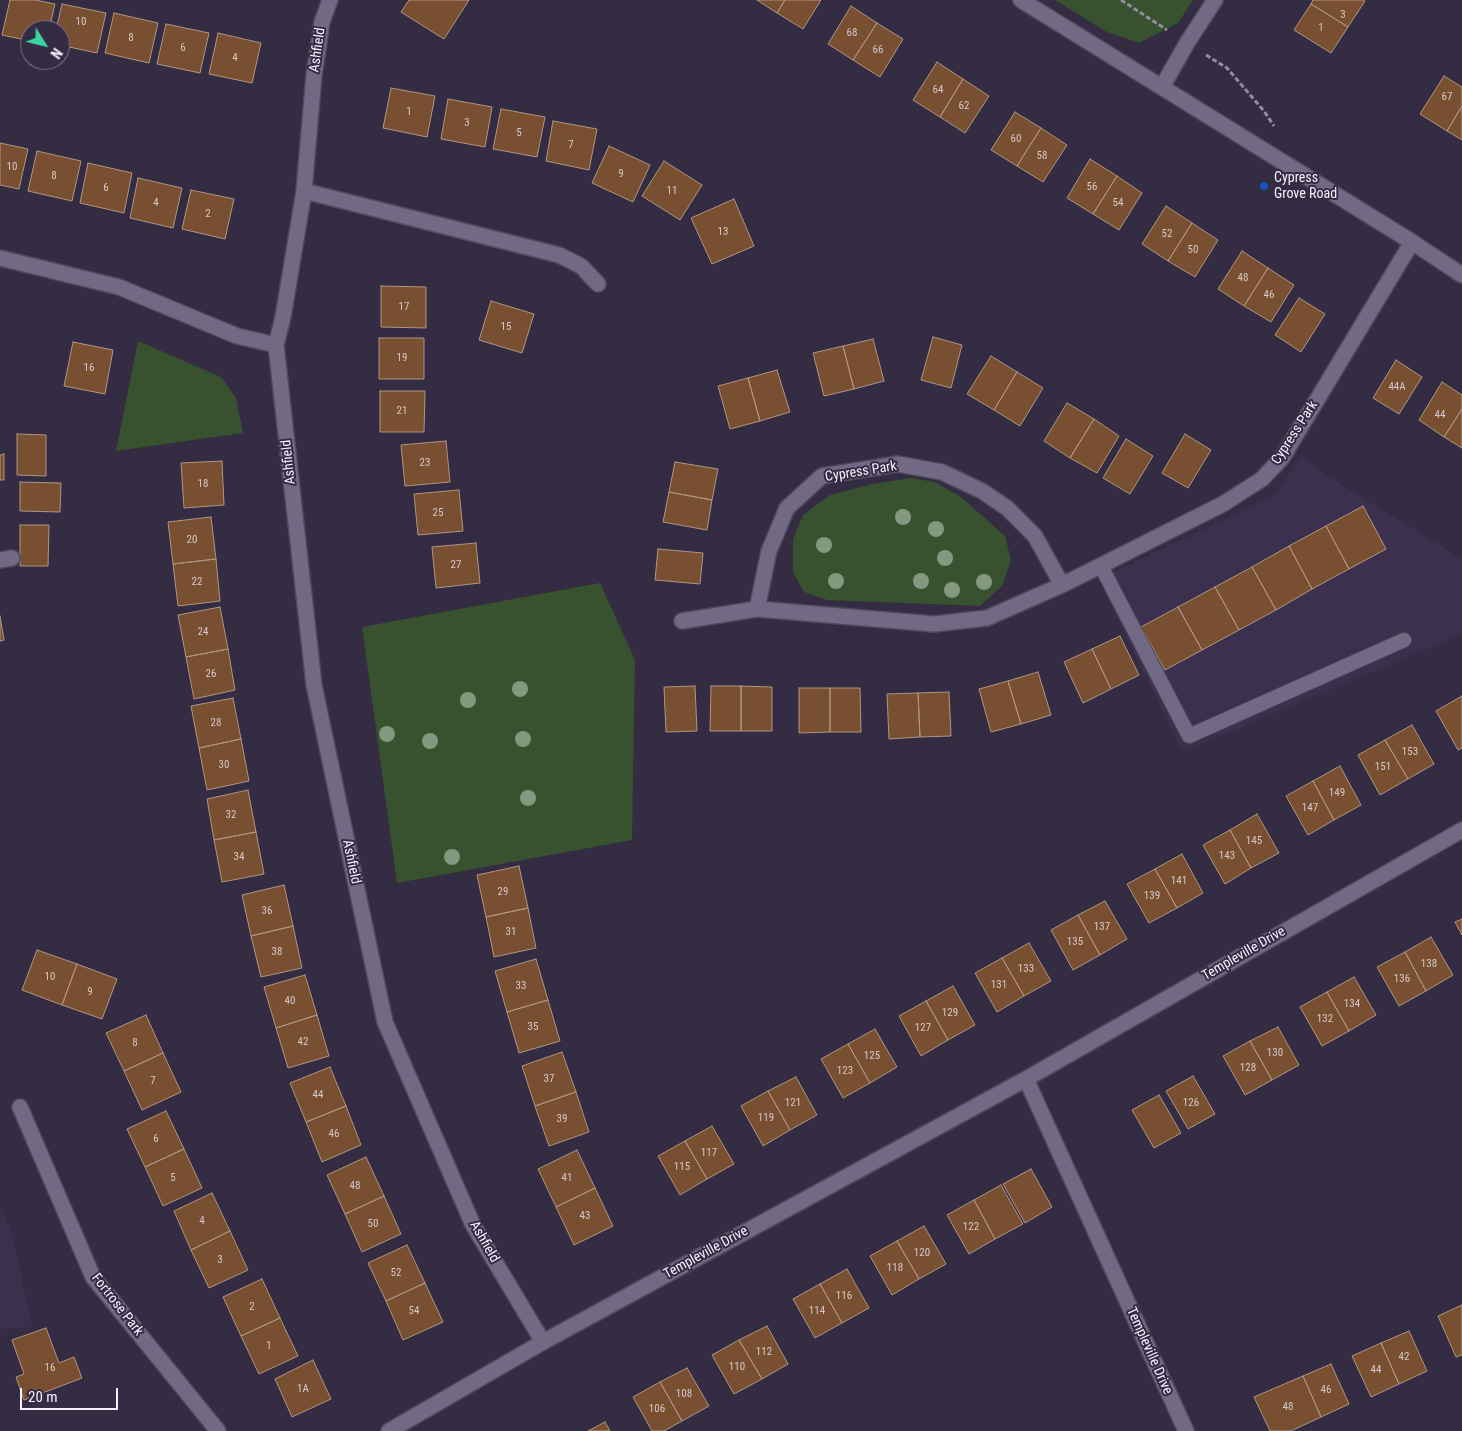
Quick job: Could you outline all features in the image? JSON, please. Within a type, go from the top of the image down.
[{"type":"street","name":"Ashfield","points":[[330,0],[322,22],[314,75],[304,191],[283,318],[276,346],[314,685],[385,1022],[473,1225],[543,1342]]},
{"type":"street","points":[[1022,0],[1462,275]]},
{"type":"street","points":[[1162,88],[1187,43],[1215,0]]},
{"type":"street","points":[[304,191],[559,255],[581,266],[598,284]]},
{"type":"street","name":"Cypress Park","points":[[682,621],[757,609],[934,624],[987,618],[1102,566],[1223,504],[1262,479],[1282,458],[1412,242]]},
{"type":"street","points":[[0,258],[119,287],[237,336],[276,346]]},
{"type":"street","name":"Cypress Park","points":[[757,609],[769,551],[787,508],[822,476],[898,464],[942,472],[982,490],[1007,508],[1035,536],[1062,585]]},
{"type":"street","name":"Templeville Drive","points":[[389,1431],[543,1342],[1026,1079],[1462,830]]},
{"type":"street","name":"Templeville Drive","points":[[1026,1079],[1186,1431]]},
{"type":"street","name":"Fortrose Park","points":[[20,1107],[93,1277],[218,1431]]},
{"type":"lane","points":[[1102,566],[1189,736],[1404,640]]},
{"type":"path","points":[[1122,0],[1227,68],[1264,112],[1280,135],[1281,162]]},
{"type":"shaded area","points":[[1301,454],[1324,474],[1462,559],[1462,634],[1182,752],[1100,579],[1277,494]]},
{"type":"shaded area","points":[[0,1204],[13,1235],[32,1327],[0,1329]]},
{"type":"green space","points":[[1055,0],[1193,0],[1178,23],[1139,43],[1107,32]]},
{"type":"green space","points":[[138,341],[221,377],[236,398],[243,433],[116,451]]},
{"type":"green space","points":[[911,478],[935,482],[961,497],[1005,536],[1011,560],[1002,586],[980,606],[827,600],[804,592],[793,572],[793,539],[803,515],[830,495],[872,484]]},
{"type":"green space","points":[[600,583],[635,660],[632,840],[397,883],[362,627]]},
{"type":"building","points":[[10,0],[35,0],[55,4],[51,20],[20,20],[20,39],[2,35]]},
{"type":"building","points":[[409,0],[469,0],[444,39],[401,12]]},
{"type":"building","points":[[757,0],[785,0],[777,13]]},
{"type":"building","points":[[785,0],[821,0],[803,29],[777,13]]},
{"type":"building","points":[[1313,0],[1365,1],[1348,27],[1311,4]]},
{"type":"building","points":[[62,4],[106,13],[97,53],[70,47],[70,20],[58,20]]},
{"type":"building","points":[[1311,4],[1348,27],[1331,53],[1294,30]]},
{"type":"building","points":[[851,6],[877,23],[853,60],[828,44]]},
{"type":"building","points":[[114,13],[158,23],[149,63],[105,53]]},
{"type":"building","points":[[877,23],[903,39],[880,77],[853,60]]},
{"type":"building","points":[[166,24],[209,33],[200,73],[157,64]]},
{"type":"building","points":[[218,33],[261,43],[252,83],[209,74]]},
{"type":"building","points":[[937,62],[963,79],[940,117],[913,100]]},
{"type":"building","points":[[1444,76],[1462,87],[1462,106],[1447,131],[1420,114]]},
{"type":"building","points":[[963,79],[989,96],[965,133],[940,117]]},
{"type":"building","points":[[391,88],[435,96],[427,137],[383,128]]},
{"type":"building","points":[[448,99],[492,107],[485,147],[441,139]]},
{"type":"building","points":[[1462,106],[1462,140],[1447,131]]},
{"type":"building","points":[[501,109],[545,117],[537,157],[493,149]]},
{"type":"building","points":[[1015,112],[1041,128],[1017,166],[991,150]]},
{"type":"building","points":[[553,121],[597,129],[589,170],[546,161]]},
{"type":"building","points":[[1041,128],[1067,145],[1043,182],[1017,166]]},
{"type":"building","points":[[0,143],[28,149],[19,189],[0,185]]},
{"type":"building","points":[[609,146],[650,165],[633,202],[592,183]]},
{"type":"building","points":[[37,151],[81,161],[72,201],[28,191]]},
{"type":"building","points":[[1090,159],[1117,176],[1093,214],[1067,198]]},
{"type":"building","points":[[664,161],[702,185],[680,220],[642,196]]},
{"type":"building","points":[[88,163],[132,173],[124,213],[80,203]]},
{"type":"building","points":[[1117,176],[1142,193],[1119,230],[1093,214]]},
{"type":"building","points":[[138,178],[182,188],[173,228],[130,218]]},
{"type":"building","points":[[191,190],[234,199],[225,239],[182,229]]},
{"type":"building","points":[[734,199],[754,246],[712,264],[691,218]]},
{"type":"building","points":[[1166,206],[1192,223],[1168,261],[1142,244]]},
{"type":"building","points":[[1192,223],[1218,240],[1195,277],[1168,261]]},
{"type":"building","points":[[1242,251],[1268,268],[1244,306],[1218,289]]},
{"type":"building","points":[[1268,268],[1294,285],[1271,322],[1244,306]]},
{"type":"building","points":[[381,286],[426,287],[426,328],[381,327]]},
{"type":"building","points":[[1299,298],[1325,314],[1301,352],[1275,335]]},
{"type":"building","points":[[491,301],[534,314],[522,353],[479,340]]},
{"type":"building","points":[[933,337],[962,345],[951,388],[921,380]]},
{"type":"building","points":[[379,338],[424,338],[424,379],[379,379]]},
{"type":"building","points":[[873,339],[884,381],[854,389],[843,346]]},
{"type":"building","points":[[73,342],[113,350],[105,394],[64,386]]},
{"type":"building","points":[[843,346],[854,389],[824,396],[813,353]]},
{"type":"building","points":[[991,356],[1017,372],[994,410],[967,394]]},
{"type":"building","points":[[1396,360],[1422,377],[1399,414],[1373,398]]},
{"type":"building","points":[[777,370],[790,412],[760,421],[748,378]]},
{"type":"building","points":[[1017,372],[1043,388],[1020,426],[994,410]]},
{"type":"building","points":[[748,378],[760,421],[730,429],[718,386]]},
{"type":"building","points":[[1442,382],[1462,395],[1462,409],[1444,437],[1419,420]]},
{"type":"building","points":[[380,391],[425,391],[424,432],[380,432]]},
{"type":"building","points":[[1067,403],[1094,419],[1070,458],[1044,441]]},
{"type":"building","points":[[1462,409],[1462,448],[1444,437]]},
{"type":"building","points":[[1094,419],[1119,436],[1097,473],[1070,458]]},
{"type":"building","points":[[17,434],[46,435],[46,476],[17,475]]},
{"type":"building","points":[[1185,434],[1211,450],[1188,488],[1162,473]]},
{"type":"building","points":[[1126,439],[1153,456],[1130,494],[1103,478]]},
{"type":"building","points":[[446,441],[450,482],[405,486],[401,445]]},
{"type":"building","points":[[4,454],[4,480],[0,480],[0,455]]},
{"type":"building","points":[[222,461],[224,505],[184,508],[181,463]]},
{"type":"building","points":[[675,462],[718,469],[712,500],[669,492]]},
{"type":"building","points":[[20,482],[61,483],[60,512],[20,511]]},
{"type":"building","points":[[459,490],[463,531],[418,535],[414,494]]},
{"type":"building","points":[[669,492],[712,500],[707,530],[663,522]]},
{"type":"building","points":[[1363,506],[1386,549],[1349,569],[1326,526]]},
{"type":"building","points":[[211,517],[216,559],[173,564],[168,522]]},
{"type":"building","points":[[20,525],[49,525],[48,566],[20,566]]},
{"type":"building","points":[[1326,526],[1349,569],[1312,589],[1289,546]]},
{"type":"building","points":[[476,543],[480,583],[436,588],[432,547]]},
{"type":"building","points":[[1289,546],[1312,589],[1276,610],[1252,567]]},
{"type":"building","points":[[658,549],[703,553],[700,584],[655,580]]},
{"type":"building","points":[[216,559],[220,601],[178,606],[173,564]]},
{"type":"building","points":[[1252,567],[1276,610],[1239,630],[1215,587]]},
{"type":"building","points":[[1215,587],[1239,630],[1202,650],[1178,607]]},
{"type":"building","points":[[220,607],[228,649],[186,657],[178,615]]},
{"type":"building","points":[[1178,607],[1202,650],[1165,670],[1141,627]]},
{"type":"building","points":[[0,616],[4,640],[0,641]]},
{"type":"building","points":[[1120,636],[1139,675],[1111,689],[1092,649]]},
{"type":"building","points":[[228,649],[235,690],[194,699],[186,657]]},
{"type":"building","points":[[1092,649],[1111,689],[1083,703],[1064,662]]},
{"type":"building","points":[[1038,672],[1051,715],[1021,724],[1008,681]]},
{"type":"building","points":[[1008,681],[1021,724],[991,732],[979,689]]},
{"type":"building","points":[[695,686],[697,731],[666,732],[664,687]]},
{"type":"building","points":[[711,686],[741,686],[741,731],[710,731]]},
{"type":"building","points":[[741,686],[772,687],[772,731],[741,731]]},
{"type":"building","points":[[799,688],[830,688],[830,732],[799,733]]},
{"type":"building","points":[[830,688],[860,688],[861,732],[830,732]]},
{"type":"building","points":[[949,692],[951,736],[920,737],[918,693]]},
{"type":"building","points":[[918,693],[920,737],[889,739],[887,694]]},
{"type":"building","points":[[1462,696],[1462,748],[1458,750],[1436,711]]},
{"type":"building","points":[[233,698],[241,739],[199,748],[191,706]]},
{"type":"building","points":[[1412,725],[1434,764],[1408,779],[1385,740]]},
{"type":"building","points":[[241,739],[249,781],[207,790],[199,748]]},
{"type":"building","points":[[1385,740],[1408,779],[1380,795],[1358,755]]},
{"type":"building","points":[[1340,766],[1361,805],[1334,820],[1313,781]]},
{"type":"building","points":[[1313,781],[1334,820],[1308,835],[1286,796]]},
{"type":"building","points":[[248,790],[256,832],[214,840],[207,799]]},
{"type":"building","points":[[1257,814],[1279,853],[1251,868],[1230,830]]},
{"type":"building","points":[[1230,830],[1251,868],[1225,884],[1203,845]]},
{"type":"building","points":[[256,832],[264,874],[222,882],[214,840]]},
{"type":"building","points":[[1182,854],[1203,893],[1177,908],[1155,869]]},
{"type":"building","points":[[519,866],[528,908],[486,917],[477,875]]},
{"type":"building","points":[[1155,869],[1177,908],[1149,923],[1127,884]]},
{"type":"building","points":[[284,885],[293,926],[251,936],[242,895]]},
{"type":"building","points":[[1105,901],[1127,939],[1100,955],[1078,915]]},
{"type":"building","points":[[528,908],[536,948],[494,957],[486,917]]},
{"type":"building","points":[[1078,915],[1100,955],[1073,970],[1051,930]]},
{"type":"building","points":[[1462,919],[1462,935],[1455,922]]},
{"type":"building","points":[[293,926],[302,968],[261,977],[251,936]]},
{"type":"building","points":[[1431,937],[1453,975],[1426,991],[1405,952]]},
{"type":"building","points":[[1029,943],[1051,981],[1024,996],[1002,958]]},
{"type":"building","points":[[37,950],[77,964],[62,1005],[22,990]]},
{"type":"building","points":[[1405,952],[1426,991],[1399,1006],[1377,967]]},
{"type":"building","points":[[1002,958],[1024,996],[997,1012],[975,973]]},
{"type":"building","points":[[536,959],[548,1000],[507,1012],[495,971]]},
{"type":"building","points":[[77,964],[117,979],[102,1019],[62,1005]]},
{"type":"building","points":[[305,975],[317,1015],[276,1028],[264,987]]},
{"type":"building","points":[[1354,977],[1376,1015],[1349,1031],[1327,992]]},
{"type":"building","points":[[953,986],[975,1025],[948,1040],[926,1001]]},
{"type":"building","points":[[1327,992],[1349,1031],[1322,1046],[1300,1007]]},
{"type":"building","points":[[548,1000],[560,1041],[519,1053],[507,1012]]},
{"type":"building","points":[[926,1001],[948,1040],[921,1056],[899,1016]]},
{"type":"building","points":[[146,1015],[163,1053],[124,1071],[106,1033]]},
{"type":"building","points":[[317,1015],[329,1056],[288,1068],[276,1028]]},
{"type":"building","points":[[1278,1027],[1299,1065],[1272,1080],[1250,1041]]},
{"type":"building","points":[[875,1029],[897,1067],[870,1083],[848,1044]]},
{"type":"building","points":[[1250,1041],[1272,1080],[1245,1095],[1223,1056]]},
{"type":"building","points":[[848,1044],[870,1083],[843,1098],[821,1059]]},
{"type":"building","points":[[562,1052],[576,1092],[535,1106],[522,1066]]},
{"type":"building","points":[[163,1053],[181,1092],[142,1110],[124,1071]]},
{"type":"building","points":[[330,1067],[346,1106],[306,1122],[290,1083]]},
{"type":"building","points":[[1193,1076],[1215,1114],[1188,1129],[1166,1091]]},
{"type":"building","points":[[796,1077],[817,1115],[790,1130],[768,1091]]},
{"type":"building","points":[[768,1091],[790,1130],[763,1146],[741,1106]]},
{"type":"building","points":[[576,1092],[589,1132],[549,1146],[535,1106]]},
{"type":"building","points":[[1159,1095],[1181,1133],[1154,1148],[1132,1110]]},
{"type":"building","points":[[346,1106],[361,1145],[322,1162],[306,1122]]},
{"type":"building","points":[[166,1111],[184,1149],[145,1167],[127,1129]]},
{"type":"building","points":[[712,1126],[734,1164],[707,1179],[685,1141]]},
{"type":"building","points":[[685,1141],[707,1179],[680,1195],[658,1156]]},
{"type":"building","points":[[184,1149],[202,1188],[163,1206],[145,1167]]},
{"type":"building","points":[[577,1150],[595,1188],[556,1207],[538,1169]]},
{"type":"building","points":[[366,1157],[384,1196],[345,1214],[327,1175]]},
{"type":"building","points":[[1031,1169],[1052,1207],[1025,1223],[1003,1184]]},
{"type":"building","points":[[1001,1185],[1023,1224],[995,1239],[974,1200]]},
{"type":"building","points":[[595,1188],[613,1226],[574,1245],[556,1207]]},
{"type":"building","points":[[212,1193],[230,1231],[191,1250],[174,1211]]},
{"type":"building","points":[[384,1196],[401,1234],[362,1252],[345,1214]]},
{"type":"building","points":[[974,1200],[995,1239],[969,1254],[947,1215]]},
{"type":"building","points":[[924,1226],[946,1264],[919,1279],[897,1241]]},
{"type":"building","points":[[230,1231],[248,1270],[209,1288],[191,1250]]},
{"type":"building","points":[[897,1241],[919,1279],[892,1295],[870,1256]]},
{"type":"building","points":[[407,1245],[425,1283],[386,1301],[368,1263]]},
{"type":"building","points":[[847,1269],[869,1308],[842,1323],[820,1284]]},
{"type":"building","points":[[262,1279],[280,1318],[241,1336],[223,1297]]},
{"type":"building","points":[[425,1283],[443,1322],[403,1340],[386,1301]]},
{"type":"building","points":[[820,1284],[842,1323],[815,1338],[793,1299]]},
{"type":"building","points":[[1462,1305],[1462,1355],[1456,1357],[1438,1316]]},
{"type":"building","points":[[280,1318],[298,1356],[259,1374],[241,1336]]},
{"type":"building","points":[[767,1326],[788,1364],[762,1379],[739,1340]]},
{"type":"building","points":[[46,1328],[59,1363],[74,1357],[82,1378],[24,1400],[16,1377],[24,1374],[12,1340]]},
{"type":"building","points":[[1409,1331],[1427,1371],[1399,1384],[1381,1343]]},
{"type":"building","points":[[739,1340],[762,1379],[734,1394],[712,1355]]},
{"type":"building","points":[[1381,1343],[1399,1384],[1371,1397],[1352,1356]]},
{"type":"building","points":[[313,1360],[331,1399],[292,1417],[275,1379]]},
{"type":"building","points":[[1331,1364],[1349,1404],[1321,1417],[1303,1376]]},
{"type":"building","points":[[687,1368],[709,1406],[682,1421],[660,1382]]},
{"type":"building","points":[[1303,1376],[1321,1417],[1291,1431],[1270,1431],[1254,1397]]},
{"type":"building","points":[[660,1382],[682,1421],[664,1431],[652,1431],[633,1397]]},
{"type":"building","points":[[605,1422],[610,1431],[588,1431]]},
{"type":"place","name":"Cypress Grove Road","points":[[1264,186]]}]
